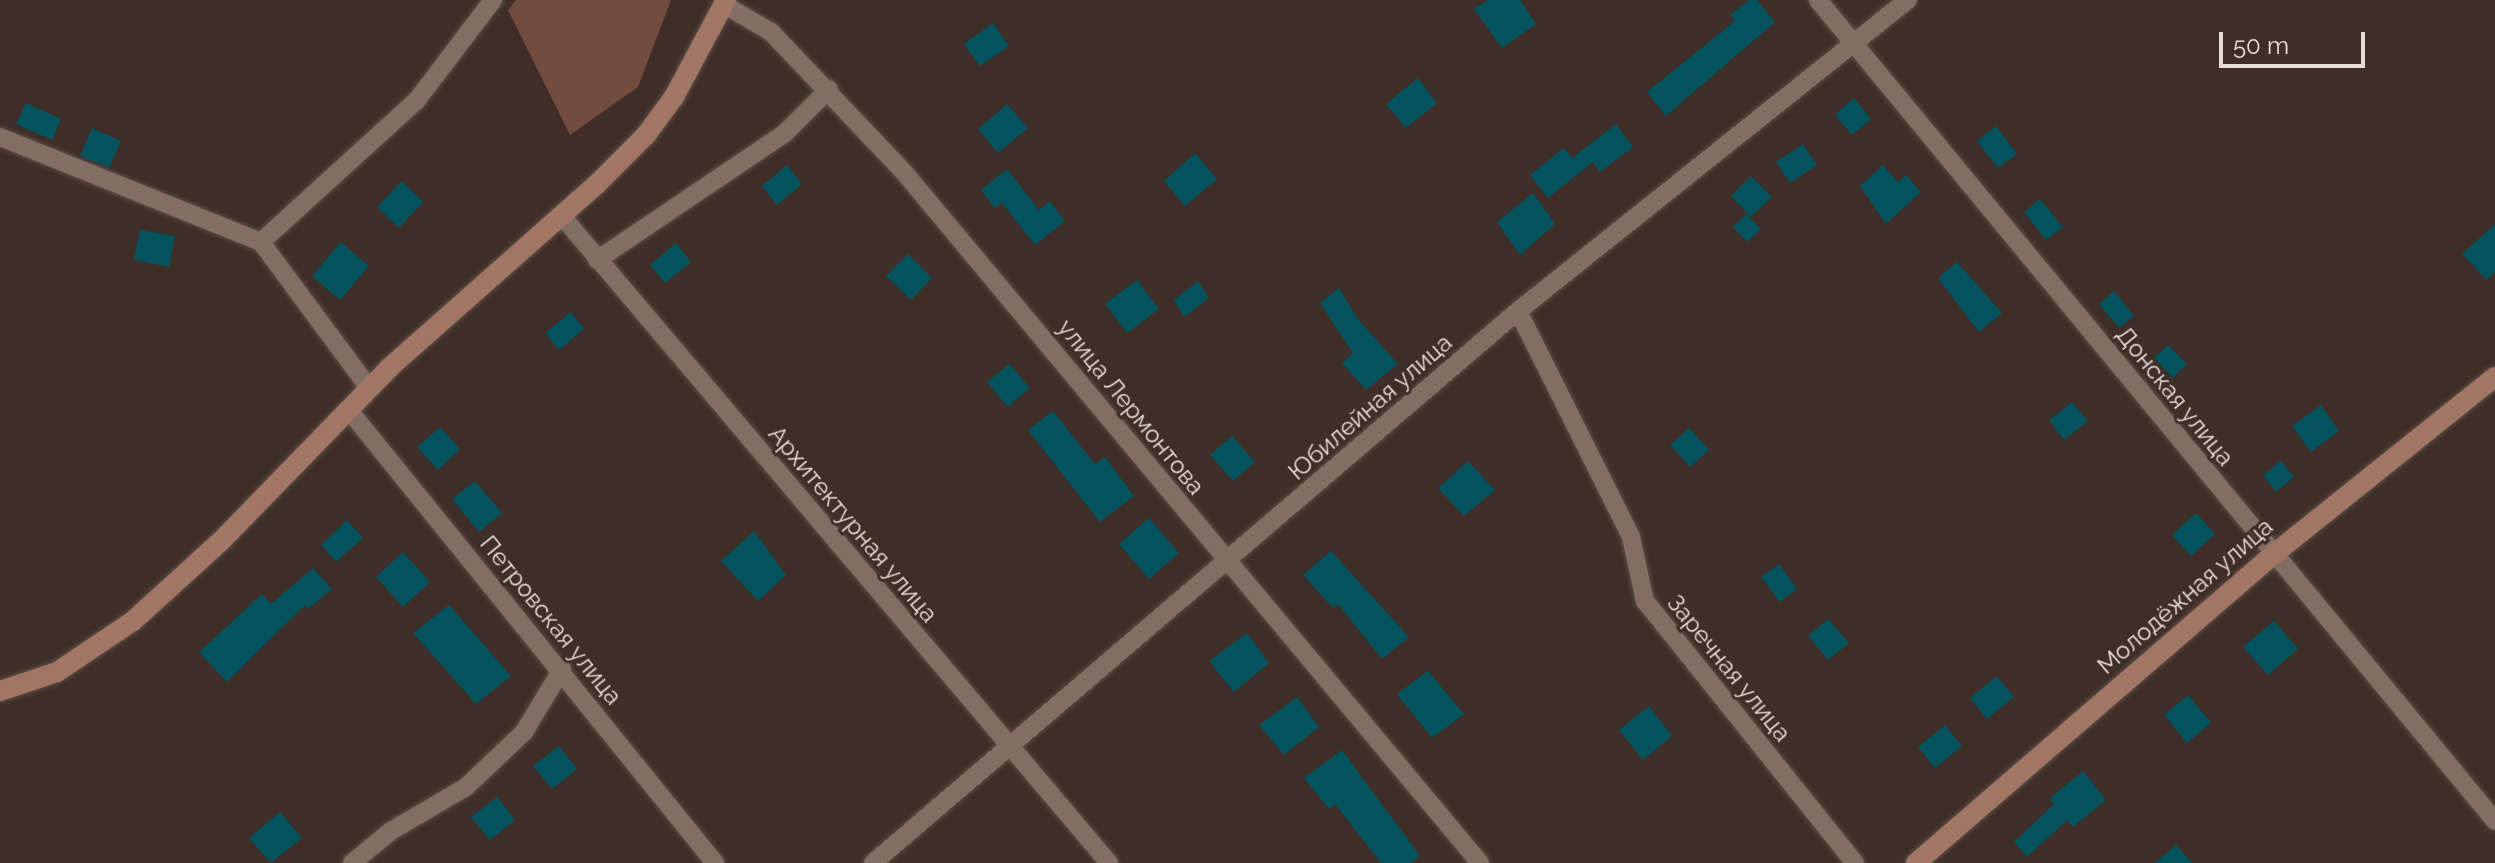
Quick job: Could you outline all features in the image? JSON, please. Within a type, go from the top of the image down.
[{"type":"street","points":[[261,242],[417,100],[493,0]]},
{"type":"street","name":"Донская улица","points":[[1818,0],[2495,821]]},
{"type":"street","name":"Юбилейная улица","points":[[873,863],[1518,311],[1908,0]]},
{"type":"street","points":[[0,691],[57,672],[133,621],[222,540],[369,388],[646,135],[674,97],[724,2]]},
{"type":"street","name":"улица Лермонтова","points":[[724,2],[771,32],[829,89],[1075,374],[1225,563],[1480,863]]},
{"type":"street","points":[[597,260],[785,133],[829,89]]},
{"type":"street","points":[[0,137],[261,242],[369,388]]},
{"type":"street","name":"Архитектурная улица","points":[[561,215],[1109,863]]},
{"type":"street","name":"Заречная улица","points":[[1518,311],[1631,537],[1645,601],[1855,863]]},
{"type":"street","name":"Молодёжная улица","points":[[1916,863],[2274,554],[2495,377]]},
{"type":"street","name":"Петровская улица","points":[[348,409],[562,669],[715,863]]},
{"type":"street","points":[[352,863],[391,831],[466,787],[524,732],[562,669]]},
{"type":"shaded area","points":[[516,0],[671,0],[638,87],[570,135],[508,10]]},
{"type":"building","points":[[1488,0],[1520,0],[1536,24],[1502,48],[1474,9]]},
{"type":"building","points":[[1749,0],[1757,0],[1775,22],[1666,116],[1647,92],[1735,21],[1730,15]]},
{"type":"building","points":[[993,23],[1009,46],[980,66],[964,44]]},
{"type":"building","points":[[1418,78],[1437,103],[1406,128],[1386,104]]},
{"type":"building","points":[[1854,98],[1871,119],[1852,135],[1835,115]]},
{"type":"building","points":[[26,103],[61,119],[52,140],[16,124]]},
{"type":"building","points":[[1007,104],[1028,128],[998,153],[978,129]]},
{"type":"building","points":[[1616,124],[1633,147],[1600,172],[1593,162],[1548,198],[1530,175],[1564,148],[1572,158]]},
{"type":"building","points":[[1996,126],[2017,154],[1998,168],[1977,141]]},
{"type":"building","points":[[92,128],[121,141],[109,168],[80,156]]},
{"type":"building","points":[[1803,144],[1817,165],[1790,183],[1776,162]]},
{"type":"building","points":[[1195,153],[1217,179],[1185,206],[1164,181]]},
{"type":"building","points":[[787,165],[802,184],[777,205],[762,186]]},
{"type":"building","points":[[1883,165],[1898,182],[1906,175],[1921,192],[1886,224],[1860,186]]},
{"type":"building","points":[[1007,169],[1039,210],[1050,201],[1065,221],[1035,245],[1002,203],[995,208],[981,190]]},
{"type":"building","points":[[1751,176],[1772,197],[1751,217],[1731,196]]},
{"type":"building","points":[[402,181],[423,202],[399,228],[377,207]]},
{"type":"building","points":[[1533,193],[1555,224],[1520,255],[1497,222]]},
{"type":"building","points":[[2040,199],[2063,227],[2046,240],[2024,212]]},
{"type":"building","points":[[1746,214],[1761,229],[1747,242],[1733,227]]},
{"type":"building","points":[[2495,224],[2495,272],[2487,280],[2462,254]]},
{"type":"building","points":[[140,230],[175,236],[169,267],[134,260]]},
{"type":"building","points":[[341,242],[369,266],[340,300],[312,276]]},
{"type":"building","points":[[676,243],[691,262],[665,283],[650,265]]},
{"type":"building","points":[[908,254],[932,278],[911,300],[886,276]]},
{"type":"building","points":[[1957,262],[2002,313],[1979,332],[1938,278]]},
{"type":"building","points":[[1137,280],[1159,309],[1127,333],[1105,304]]},
{"type":"building","points":[[1198,281],[1209,298],[1184,317],[1174,300]]},
{"type":"building","points":[[1339,288],[1357,318],[1398,364],[1366,390],[1342,363],[1353,353],[1320,303]]},
{"type":"building","points":[[2114,291],[2134,316],[2119,328],[2099,304]]},
{"type":"building","points":[[571,312],[584,329],[559,350],[545,333]]},
{"type":"building","points":[[2168,345],[2187,364],[2173,378],[2154,358]]},
{"type":"building","points":[[1009,364],[1030,388],[1008,407],[987,382]]},
{"type":"building","points":[[2072,402],[2088,421],[2064,440],[2049,420]]},
{"type":"building","points":[[2321,405],[2339,431],[2311,452],[2292,426]]},
{"type":"building","points":[[1053,411],[1095,464],[1105,457],[1134,496],[1100,522],[1028,430]]},
{"type":"building","points":[[440,427],[460,449],[438,470],[417,447]]},
{"type":"building","points":[[1689,428],[1709,450],[1690,467],[1670,445]]},
{"type":"building","points":[[1232,436],[1255,462],[1233,481],[1210,455]]},
{"type":"building","points":[[1468,461],[1495,490],[1464,516],[1438,488]]},
{"type":"building","points":[[2281,461],[2294,477],[2276,492],[2263,475]]},
{"type":"building","points":[[475,481],[502,513],[479,532],[452,499]]},
{"type":"building","points":[[2196,513],[2215,534],[2191,556],[2172,535]]},
{"type":"building","points":[[1149,518],[1179,553],[1149,579],[1119,544]]},
{"type":"building","points":[[347,520],[363,538],[336,562],[321,545]]},
{"type":"building","points":[[754,531],[786,575],[758,601],[721,561]]},
{"type":"building","points":[[1331,551],[1409,637],[1382,659],[1338,604],[1333,608],[1303,575]]},
{"type":"building","points":[[403,552],[430,582],[403,607],[376,577]]},
{"type":"building","points":[[1779,564],[1797,589],[1780,602],[1761,577]]},
{"type":"building","points":[[313,568],[332,589],[308,609],[305,605],[227,682],[199,652],[262,594],[271,604]]},
{"type":"building","points":[[449,605],[511,676],[476,704],[413,633]]},
{"type":"building","points":[[1828,619],[1849,643],[1828,660],[1808,636]]},
{"type":"building","points":[[2274,621],[2298,649],[2268,675],[2243,647]]},
{"type":"building","points":[[1247,633],[1269,663],[1234,692],[1209,661]]},
{"type":"building","points":[[1428,671],[1464,714],[1432,738],[1397,694]]},
{"type":"building","points":[[1997,676],[2014,697],[1987,719],[1970,698]]},
{"type":"building","points":[[2188,695],[2211,723],[2187,743],[2164,715]]},
{"type":"building","points":[[1297,697],[1319,727],[1284,755],[1259,725]]},
{"type":"building","points":[[1649,706],[1672,736],[1643,760],[1619,730]]},
{"type":"building","points":[[1945,725],[1962,746],[1935,768],[1918,747]]},
{"type":"building","points":[[559,746],[577,769],[552,789],[533,766]]},
{"type":"building","points":[[1342,750],[1420,856],[1411,863],[1381,863],[1335,804],[1329,809],[1304,778]]},
{"type":"building","points":[[2083,771],[2106,800],[2073,827],[2067,820],[2027,857],[2014,842],[2054,804],[2050,798]]},
{"type":"building","points":[[497,797],[515,820],[490,840],[471,817]]},
{"type":"building","points":[[280,812],[302,838],[271,863],[249,838]]},
{"type":"building","points":[[2176,845],[2192,863],[2155,863]]}]
